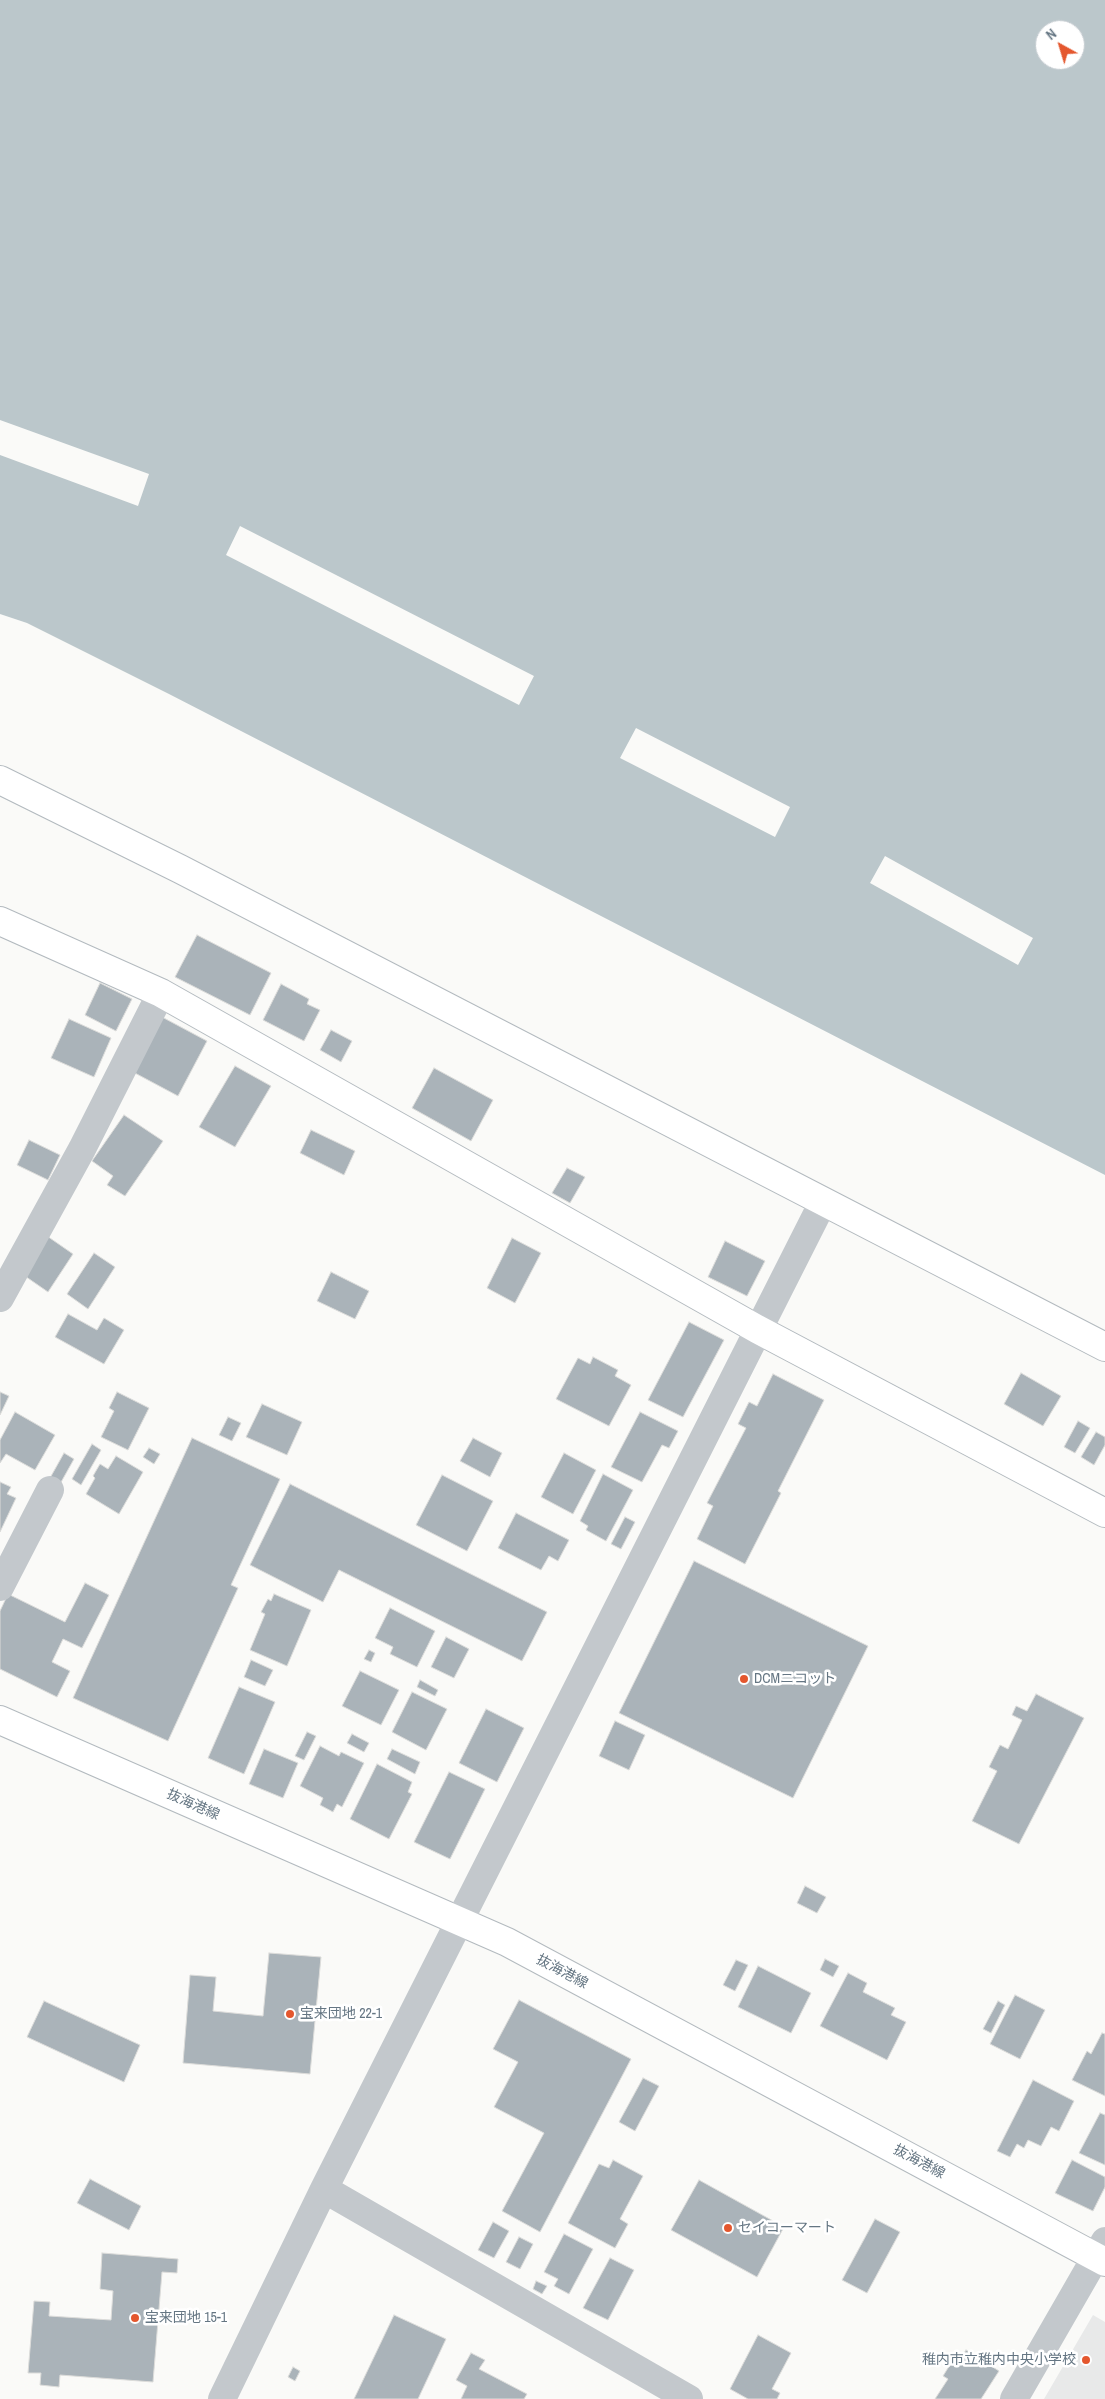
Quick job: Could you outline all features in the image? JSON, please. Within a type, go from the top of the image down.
[{"type":"street","points":[[0,780],[180,869],[1105,1347]]},
{"type":"street","points":[[0,921],[161,993],[758,1330],[1105,1513]]},
{"type":"street","points":[[0,1298],[82,1148],[161,993]]},
{"type":"street","points":[[222,2399],[324,2190],[823,1202]]},
{"type":"street","points":[[0,1586],[50,1490]]},
{"type":"street","name":"抜海港線","points":[[0,1720],[507,1942],[1102,2254]]},
{"type":"street","points":[[324,2190],[689,2399]]},
{"type":"street","points":[[1014,2399],[1102,2254]]},
{"type":"shaded area","points":[[0,0],[1105,0],[1105,1175],[169,694],[27,623],[0,614]]},
{"type":"shaded area","name":"稚内市立稚内中央小学校","points":[[1093,2315],[1105,2322],[1105,2399],[1044,2399]]},
{"type":"pier","points":[[0,420],[149,474],[138,506],[0,455]]},
{"type":"pier","points":[[240,526],[534,676],[519,705],[226,555]]},
{"type":"pier","points":[[636,728],[790,807],[775,837],[620,758]]},
{"type":"pier","points":[[885,856],[1033,938],[1018,965],[870,883]]},
{"type":"building","points":[[197,935],[271,973],[250,1015],[175,977]]},
{"type":"building","points":[[100,983],[132,999],[116,1031],[85,1015]]},
{"type":"building","points":[[281,984],[309,999],[307,1004],[320,1010],[304,1041],[263,1020]]},
{"type":"building","points":[[162,1017],[207,1041],[178,1096],[133,1072]]},
{"type":"building","points":[[69,1019],[111,1038],[94,1077],[51,1058]]},
{"type":"building","points":[[331,1030],[352,1041],[341,1062],[320,1050]]},
{"type":"building","points":[[235,1066],[271,1086],[235,1147],[199,1127]]},
{"type":"building","points":[[434,1068],[493,1100],[471,1141],[412,1108]]},
{"type":"building","points":[[124,1115],[163,1141],[125,1196],[107,1185],[113,1176],[92,1161]]},
{"type":"building","points":[[311,1130],[355,1151],[344,1175],[300,1153]]},
{"type":"building","points":[[29,1140],[60,1155],[48,1180],[17,1165]]},
{"type":"building","points":[[567,1168],[585,1177],[570,1203],[552,1193]]},
{"type":"building","points":[[47,1236],[73,1254],[48,1292],[22,1274]]},
{"type":"building","points":[[512,1238],[541,1253],[515,1303],[487,1288]]},
{"type":"building","points":[[725,1241],[765,1261],[747,1296],[708,1277]]},
{"type":"building","points":[[94,1253],[115,1267],[88,1309],[67,1294]]},
{"type":"building","points":[[331,1272],[369,1291],[355,1319],[317,1301]]},
{"type":"building","points":[[68,1314],[97,1330],[104,1318],[124,1330],[104,1364],[55,1337]]},
{"type":"building","points":[[689,1322],[724,1340],[683,1417],[648,1400]]},
{"type":"building","points":[[593,1357],[618,1370],[615,1376],[631,1385],[609,1426],[556,1399],[578,1358],[590,1364]]},
{"type":"building","points":[[1021,1373],[1061,1396],[1043,1426],[1004,1404]]},
{"type":"building","points":[[773,1374],[824,1400],[778,1491],[781,1493],[745,1564],[697,1539],[713,1506],[707,1503],[746,1428],[738,1424],[749,1402],[757,1406]]},
{"type":"building","points":[[0,1392],[9,1396],[0,1415]]},
{"type":"building","points":[[117,1392],[149,1408],[128,1450],[101,1437],[114,1411],[109,1408]]},
{"type":"building","points":[[262,1404],[302,1422],[287,1455],[246,1437]]},
{"type":"building","points":[[15,1412],[55,1435],[35,1470],[6,1454],[0,1463],[0,1440]]},
{"type":"building","points":[[640,1412],[678,1431],[669,1448],[662,1445],[642,1482],[611,1467]]},
{"type":"building","points":[[228,1417],[241,1423],[232,1441],[219,1435]]},
{"type":"building","points":[[1078,1421],[1090,1428],[1075,1453],[1064,1447]]},
{"type":"building","points":[[1096,1432],[1105,1437],[1105,1445],[1094,1465],[1081,1457]]},
{"type":"building","points":[[192,1438],[280,1479],[231,1585],[238,1588],[168,1741],[73,1698]]},
{"type":"building","points":[[473,1438],[502,1453],[490,1477],[460,1461]]},
{"type":"building","points":[[92,1444],[101,1450],[81,1485],[72,1479]]},
{"type":"building","points":[[149,1448],[160,1454],[154,1464],[143,1457]]},
{"type":"building","points":[[64,1453],[74,1459],[60,1484],[50,1478]]},
{"type":"building","points":[[564,1453],[596,1470],[573,1514],[541,1497]]},
{"type":"building","points":[[116,1456],[143,1472],[119,1514],[86,1494],[100,1464],[108,1469]]},
{"type":"building","points":[[603,1474],[633,1490],[606,1541],[586,1530],[588,1526],[580,1521]]},
{"type":"building","points":[[442,1475],[493,1501],[467,1551],[416,1525]]},
{"type":"building","points":[[0,1482],[11,1487],[7,1494],[16,1498],[0,1532]]},
{"type":"building","points":[[290,1484],[547,1612],[522,1661],[339,1570],[323,1602],[250,1565]]},
{"type":"building","points":[[516,1513],[569,1540],[558,1561],[549,1556],[541,1570],[498,1548]]},
{"type":"building","points":[[625,1517],[635,1522],[621,1549],[611,1544]]},
{"type":"building","name":"DCMニコット","points":[[694,1561],[868,1646],[793,1798],[619,1713]]},
{"type":"building","points":[[85,1583],[109,1595],[82,1648],[63,1639],[52,1662],[70,1671],[57,1697],[0,1669],[0,1611],[8,1594],[65,1622]]},
{"type":"building","points":[[274,1594],[311,1610],[287,1666],[250,1650],[265,1614],[261,1612],[268,1599],[271,1601]]},
{"type":"building","points":[[390,1608],[435,1631],[417,1667],[390,1654],[393,1647],[375,1638]]},
{"type":"building","points":[[446,1637],[469,1649],[454,1678],[431,1667]]},
{"type":"building","points":[[369,1650],[375,1653],[371,1662],[364,1659]]},
{"type":"building","points":[[251,1660],[273,1670],[265,1686],[244,1677]]},
{"type":"building","points":[[360,1671],[399,1690],[381,1725],[342,1706]]},
{"type":"building","points":[[420,1680],[438,1690],[435,1696],[417,1687]]},
{"type":"building","points":[[239,1687],[275,1702],[244,1774],[208,1758]]},
{"type":"building","points":[[412,1692],[447,1709],[426,1750],[392,1732]]},
{"type":"building","points":[[1036,1694],[1084,1718],[1019,1844],[972,1821],[997,1771],[989,1767],[1000,1745],[1008,1749],[1022,1720],[1012,1715],[1016,1706],[1027,1711]]},
{"type":"building","points":[[486,1709],[524,1728],[497,1782],[459,1763]]},
{"type":"building","points":[[615,1721],[645,1735],[629,1770],[599,1756]]},
{"type":"building","points":[[307,1732],[316,1736],[304,1760],[295,1756]]},
{"type":"building","points":[[352,1734],[369,1743],[364,1752],[347,1743]]},
{"type":"building","points":[[320,1746],[339,1756],[341,1752],[364,1763],[342,1807],[337,1804],[333,1812],[320,1805],[323,1798],[300,1786]]},
{"type":"building","points":[[264,1749],[298,1763],[283,1798],[249,1784]]},
{"type":"building","points":[[392,1749],[420,1762],[415,1774],[387,1759]]},
{"type":"building","points":[[377,1764],[412,1782],[408,1792],[412,1794],[389,1839],[350,1819]]},
{"type":"building","points":[[449,1772],[485,1789],[450,1859],[414,1842]]},
{"type":"building","points":[[805,1886],[826,1897],[817,1913],[797,1903]]},
{"type":"building","name":"宝来団地 22-1","points":[[269,1953],[321,1957],[310,2074],[183,2063],[190,1975],[216,1977],[213,2011],[263,2016]]},
{"type":"building","points":[[825,1959],[839,1966],[833,1977],[820,1970]]},
{"type":"building","points":[[736,1960],[748,1965],[735,1991],[723,1985]]},
{"type":"building","points":[[758,1966],[811,1993],[791,2033],[738,2007]]},
{"type":"building","points":[[848,1973],[867,1983],[863,1992],[895,2008],[891,2015],[906,2022],[887,2060],[820,2026]]},
{"type":"building","points":[[1015,1995],[1045,2010],[1020,2059],[990,2044]]},
{"type":"building","points":[[519,2000],[631,2059],[540,2232],[502,2211],[544,2133],[494,2107],[518,2062],[493,2049]]},
{"type":"building","points":[[44,2001],[140,2045],[124,2082],[27,2037]]},
{"type":"building","points":[[998,2001],[1005,2005],[991,2033],[983,2029]]},
{"type":"building","points":[[1102,2033],[1105,2034],[1105,2096],[1072,2080],[1087,2051],[1091,2054]]},
{"type":"building","points":[[643,2078],[659,2086],[635,2131],[619,2122]]},
{"type":"building","points":[[1033,2080],[1074,2101],[1059,2131],[1051,2127],[1041,2146],[1028,2140],[1024,2148],[1017,2144],[1010,2157],[997,2151]]},
{"type":"building","points":[[1100,2113],[1105,2115],[1105,2165],[1079,2153]]},
{"type":"building","points":[[613,2160],[643,2176],[620,2219],[628,2224],[615,2248],[568,2223],[599,2164],[609,2168]]},
{"type":"building","points":[[1072,2160],[1105,2177],[1105,2187],[1093,2211],[1055,2193]]},
{"type":"building","points":[[90,2179],[141,2206],[129,2230],[77,2203]]},
{"type":"building","name":"セイコーマート","points":[[699,2180],[784,2227],[757,2277],[671,2230]]},
{"type":"building","points":[[875,2219],[900,2232],[867,2293],[842,2280]]},
{"type":"building","points":[[493,2222],[509,2231],[494,2258],[478,2250]]},
{"type":"building","points":[[564,2234],[593,2249],[569,2294],[554,2286],[558,2279],[544,2272]]},
{"type":"building","points":[[519,2237],[533,2244],[520,2269],[506,2262]]},
{"type":"building","name":"宝来団地 15-1","points":[[102,2253],[178,2259],[177,2273],[162,2272],[153,2382],[60,2375],[59,2387],[40,2385],[41,2373],[28,2373],[34,2301],[50,2302],[49,2316],[111,2320],[113,2291],[100,2289]]},
{"type":"building","points":[[610,2258],[634,2270],[608,2320],[583,2308]]},
{"type":"building","points":[[536,2281],[547,2286],[542,2294],[533,2289]]},
{"type":"building","points":[[394,2315],[446,2339],[418,2399],[354,2399]]},
{"type":"building","points":[[758,2335],[791,2353],[772,2389],[780,2393],[777,2399],[748,2399],[730,2389]]},
{"type":"building","points":[[966,2350],[999,2371],[981,2399],[935,2399],[948,2379],[943,2376],[956,2355],[961,2358]]},
{"type":"building","points":[[471,2353],[485,2360],[479,2369],[527,2394],[524,2399],[461,2399],[467,2386],[456,2380]]},
{"type":"building","points":[[293,2367],[300,2371],[295,2381],[288,2377]]},
{"type":"place","name":"DCMニコット","points":[[744,1679]]},
{"type":"place","name":"宝来団地 22-1","points":[[290,2014]]},
{"type":"place","name":"セイコーマート","points":[[728,2228]]},
{"type":"place","name":"宝来団地 15-1","points":[[135,2318]]},
{"type":"place","name":"稚内市立稚内中央小学校","points":[[1086,2360]]}]
